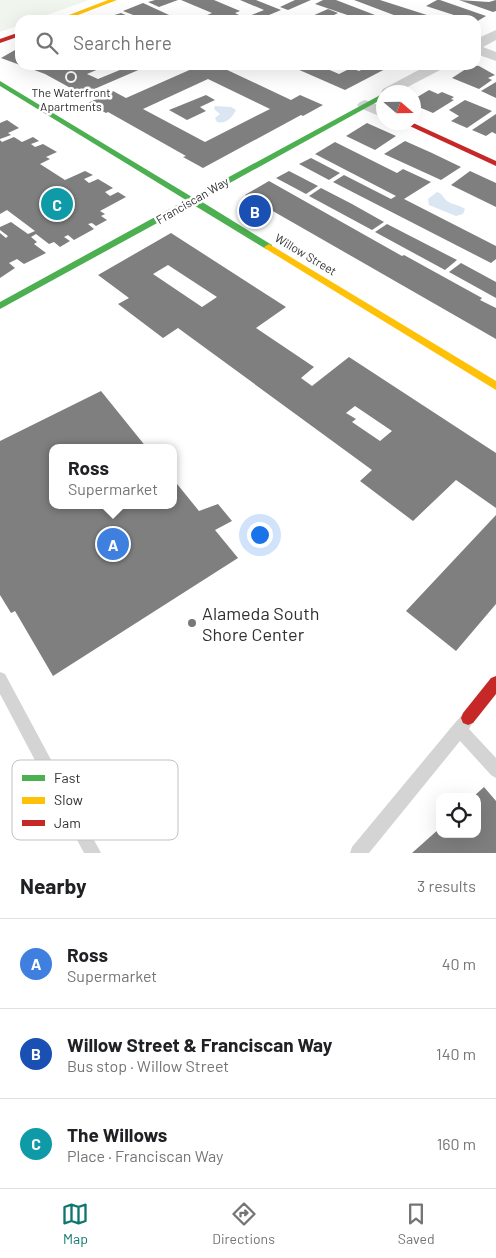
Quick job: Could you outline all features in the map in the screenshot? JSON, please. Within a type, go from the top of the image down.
[{"type":"street","points":[[73,15],[114,0]]},
{"type":"street","points":[[481,42],[496,34]]},
{"type":"street","points":[[0,41],[15,36]]},
{"type":"street","points":[[481,51],[496,57]]},
{"type":"street","points":[[401,85],[430,70]]},
{"type":"street","name":"Willow Street","points":[[0,84],[496,386]]},
{"type":"street","name":"Franciscan Way","points":[[0,306],[376,99]]},
{"type":"street","points":[[365,105],[376,110]]},
{"type":"street","points":[[421,130],[496,164]]},
{"type":"street","points":[[463,724],[496,683]]},
{"type":"lane","points":[[0,679],[43,760]]},
{"type":"lane","points":[[358,853],[463,724],[496,770]]},
{"type":"lane","points":[[86,840],[93,853]]},
{"type":"shaded area","points":[[0,0],[89,0],[47,15],[15,15],[15,27],[0,32]]},
{"type":"shaded area","points":[[215,106],[231,107],[236,110],[228,120],[217,122],[215,118],[220,114],[214,109]]},
{"type":"shaded area","points":[[437,192],[447,201],[465,209],[463,214],[456,216],[429,205],[428,199]]},
{"type":"building","points":[[155,0],[178,0],[159,7],[148,2]]},
{"type":"building","points":[[181,0],[214,0],[240,11],[235,13],[239,15],[207,15],[212,13]]},
{"type":"building","points":[[240,0],[256,0],[281,10],[269,15],[252,15],[264,10]]},
{"type":"building","points":[[295,0],[311,0],[288,10],[280,7]]},
{"type":"building","points":[[323,0],[336,0],[375,15],[347,15],[315,4]]},
{"type":"building","points":[[354,0],[380,0],[427,15],[394,15]]},
{"type":"building","points":[[440,0],[486,16],[481,19],[481,15],[454,15],[426,6]]},
{"type":"building","points":[[459,0],[489,2],[496,0],[496,11],[493,12]]},
{"type":"building","points":[[143,3],[169,15],[133,15],[123,11]]},
{"type":"building","points":[[328,9],[338,13],[334,15],[314,15]]},
{"type":"building","name":"The Waterfront Apartments","points":[[15,50],[15,63],[1,58]]},
{"type":"building","points":[[481,67],[495,75],[488,78],[492,80],[479,89],[452,78],[464,70],[481,70]]},
{"type":"building","name":"The Waterfront Apartments","points":[[34,70],[96,70],[87,74],[98,79],[120,70],[138,70],[85,93],[80,90],[76,91]]},
{"type":"building","points":[[189,70],[227,70],[291,100],[300,95],[323,105],[203,168],[183,157],[186,156],[108,112],[106,113],[88,103],[113,91],[126,98]],"holes":[[[208,79],[270,109],[205,142],[143,109]]]},
{"type":"building","points":[[299,70],[330,70],[339,74],[347,70],[383,70],[345,90]]},
{"type":"building","points":[[496,82],[496,98],[481,91]]},
{"type":"building","points":[[429,90],[438,94],[442,92],[454,97],[451,99],[454,100],[433,113],[421,108],[421,95]]},
{"type":"building","points":[[206,95],[215,100],[200,107],[206,111],[187,120],[169,110]]},
{"type":"building","points":[[465,100],[492,111],[467,128],[451,121],[459,116],[449,110]]},
{"type":"building","points":[[496,114],[496,134],[492,132],[486,136],[472,130]]},
{"type":"building","points":[[7,120],[19,128],[8,133],[11,135],[0,139],[0,123]]},
{"type":"building","points":[[367,123],[376,127],[376,130],[383,130],[396,136],[375,150],[346,136]]},
{"type":"building","points":[[14,137],[22,142],[33,137],[39,141],[31,144],[35,147],[43,144],[57,152],[46,157],[50,159],[40,164],[65,180],[85,171],[93,175],[84,179],[89,183],[98,179],[113,188],[105,192],[110,196],[118,192],[126,197],[100,211],[105,214],[101,216],[107,220],[96,226],[92,223],[88,224],[94,229],[74,240],[68,235],[64,237],[70,241],[60,247],[54,242],[49,244],[36,234],[31,237],[37,242],[34,244],[46,253],[24,264],[17,259],[9,263],[15,268],[0,278],[0,233],[6,238],[8,236],[0,230],[0,227],[11,222],[28,234],[35,231],[7,210],[0,214],[0,140],[2,142]]},
{"type":"building","points":[[405,141],[461,167],[441,180],[384,154]]},
{"type":"building","points":[[335,142],[397,173],[403,169],[431,182],[404,199],[496,246],[496,259],[491,263],[333,182],[344,175],[391,199],[396,196],[315,154]]},
{"type":"building","points":[[311,158],[340,173],[329,180],[299,164]]},
{"type":"building","points":[[289,171],[318,186],[306,194],[276,178]]},
{"type":"building","points":[[470,171],[496,183],[496,207],[451,185]]},
{"type":"building","points":[[269,181],[402,256],[404,255],[482,298],[480,300],[496,308],[496,339],[245,195]]},
{"type":"building","points":[[321,188],[384,222],[372,230],[309,196]]},
{"type":"building","points":[[387,224],[457,260],[445,270],[375,232]]},
{"type":"building","points":[[171,233],[286,307],[256,328],[314,367],[301,378],[312,386],[349,357],[496,453],[496,508],[456,480],[413,521],[360,481],[372,470],[178,328],[163,338],[118,304],[129,298],[98,275]],"holes":[[[168,265],[217,297],[202,307],[153,274]],[[355,406],[392,431],[380,441],[352,422],[356,419],[346,413]]]},
{"type":"building","points":[[461,263],[496,282],[496,298],[449,272]]},
{"type":"building","points":[[101,391],[144,444],[49,444],[49,509],[177,509],[177,484],[199,511],[218,504],[232,521],[215,530],[238,558],[53,676],[15,611],[11,613],[0,595],[0,441]]},
{"type":"building","points":[[496,515],[496,604],[456,651],[406,611]]},
{"type":"building","points":[[484,787],[496,801],[496,853],[412,853],[436,832],[436,838],[481,838],[481,793],[477,793]]},
{"type":"traffic: fast","points":[[0,83],[269,247]]},
{"type":"traffic: fast","points":[[0,306],[376,99]]},
{"type":"traffic: slow","points":[[73,15],[114,0]]},
{"type":"traffic: slow","points":[[269,247],[496,386]]},
{"type":"traffic: jam","points":[[0,41],[15,36]]},
{"type":"traffic: jam","points":[[421,130],[496,164]]},
{"type":"traffic: jam","points":[[468,718],[496,683]]},
{"type":"place","name":"The Waterfront Apartments","points":[[71,77]]},
{"type":"place","name":"The Willows","points":[[57,204]]},
{"type":"place","name":"Willow Street & Franciscan Way","points":[[255,211]]},
{"type":"place","name":"Ross","points":[[113,544]]},
{"type":"place","name":"Alameda South Shore Center","points":[[192,623]]}]
